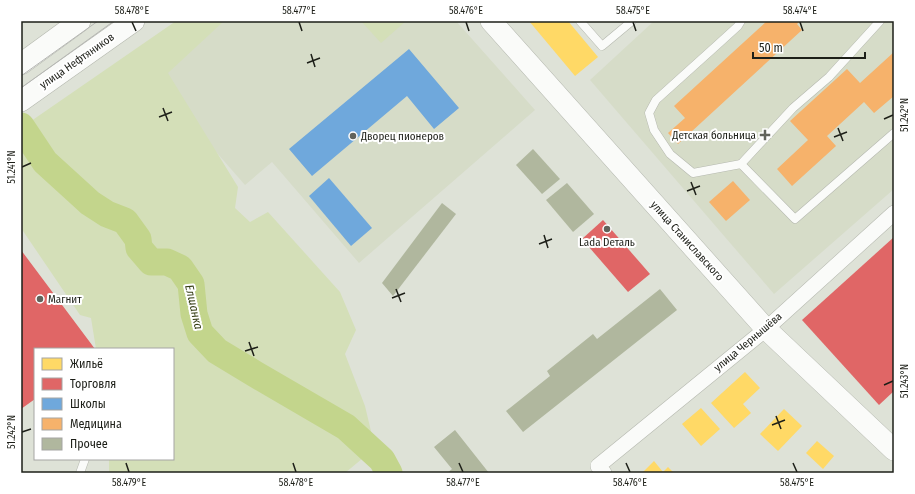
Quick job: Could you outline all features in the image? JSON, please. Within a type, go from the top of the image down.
[{"type":"main road","points":[[21,64],[80,21]]},
{"type":"main road","name":"улица Нефтяников","points":[[22,100],[134,21]]},
{"type":"main road","name":"улица Станиславского","points":[[491,21],[766,329],[894,450]]},
{"type":"street","name":"улица Чернышёва","points":[[601,470],[766,329],[894,214]]},
{"type":"lane","points":[[580,21],[602,46],[632,21]]},
{"type":"lane","points":[[741,21],[738,26],[656,100],[649,113],[654,130],[670,154],[693,173],[741,164],[793,108],[829,76],[880,21]]},
{"type":"lane","points":[[741,164],[795,219],[894,133]]},
{"type":"lane","points":[[80,473],[85,460]]},
{"type":"shaded area","name":"Дворец пионеров","points":[[183,21],[456,21],[535,110],[359,263],[272,162],[245,185],[133,57]]},
{"type":"shaded area","name":"Детская больница","points":[[654,21],[894,21],[894,189],[774,294],[590,80]]},
{"type":"green space","points":[[176,21],[224,21],[168,73],[238,187],[235,208],[250,222],[268,212],[340,292],[356,330],[345,354],[365,406],[375,448],[345,473],[109,473],[109,460],[174,460],[174,348],[96,348],[91,318],[80,315],[21,228],[21,128]]},
{"type":"green space","points":[[361,21],[406,21],[381,43]]},
{"type":"building: Жильё","points":[[529,21],[568,21],[598,57],[575,76]]},
{"type":"building: Жильё","points":[[745,372],[760,388],[743,404],[751,413],[734,428],[711,403]]},
{"type":"building: Жильё","points":[[701,408],[720,429],[701,446],[682,424]]},
{"type":"building: Жильё","points":[[784,409],[802,426],[778,451],[760,434]]},
{"type":"building: Жильё","points":[[817,441],[834,456],[823,469],[806,453]]},
{"type":"building: Жильё","points":[[654,461],[663,472],[668,467],[674,473],[643,472]]},
{"type":"building: Торговля","points":[[603,220],[650,274],[628,292],[582,239]]},
{"type":"building: Торговля","points":[[894,237],[894,391],[879,405],[802,320]]},
{"type":"building: Торговля","name":"Магнит","points":[[21,250],[94,348],[34,348],[34,400],[21,409]]},
{"type":"building: Школы","points":[[409,49],[459,108],[434,129],[407,96],[312,176],[289,149]]},
{"type":"building: Школы","points":[[329,178],[372,228],[351,246],[309,196]]},
{"type":"building: Медицина","points":[[767,21],[800,21],[797,24],[802,30],[678,144],[668,133],[685,118],[674,106]]},
{"type":"building: Медицина","points":[[894,52],[894,96],[874,113],[864,102],[827,136],[836,146],[792,186],[777,169],[808,140],[790,121],[847,69],[860,83]]},
{"type":"building: Медицина","points":[[733,181],[750,200],[726,221],[709,202]]},
{"type":"building: Прочее","points":[[533,149],[560,179],[542,194],[516,165]]},
{"type":"building: Прочее","points":[[567,183],[594,214],[573,232],[546,200]]},
{"type":"building: Прочее","points":[[442,203],[456,214],[393,296],[382,283]]},
{"type":"building: Прочее","points":[[660,289],[677,310],[523,432],[506,411],[550,376],[547,371],[593,334],[597,339]]},
{"type":"building: Прочее","points":[[455,430],[489,473],[447,473],[452,469],[434,447]]},
{"type":"waterway","name":"Елшанка","points":[[21,126],[45,162],[90,203],[107,214],[125,221],[138,239],[139,248],[151,262],[167,262],[180,268],[191,284],[194,314],[200,333],[217,351],[346,427],[382,460],[389,473]]},
{"type":"tram line","points":[[21,76],[98,21]]},
{"type":"tram line","points":[[21,88],[114,21]]},
{"type":"place","name":"Детская больница","points":[[765,135]]},
{"type":"place","name":"Дворец пионеров","points":[[353,136]]},
{"type":"place","name":"Lada Dеталь","points":[[607,229]]},
{"type":"place","name":"Магнит","points":[[40,299]]}]
